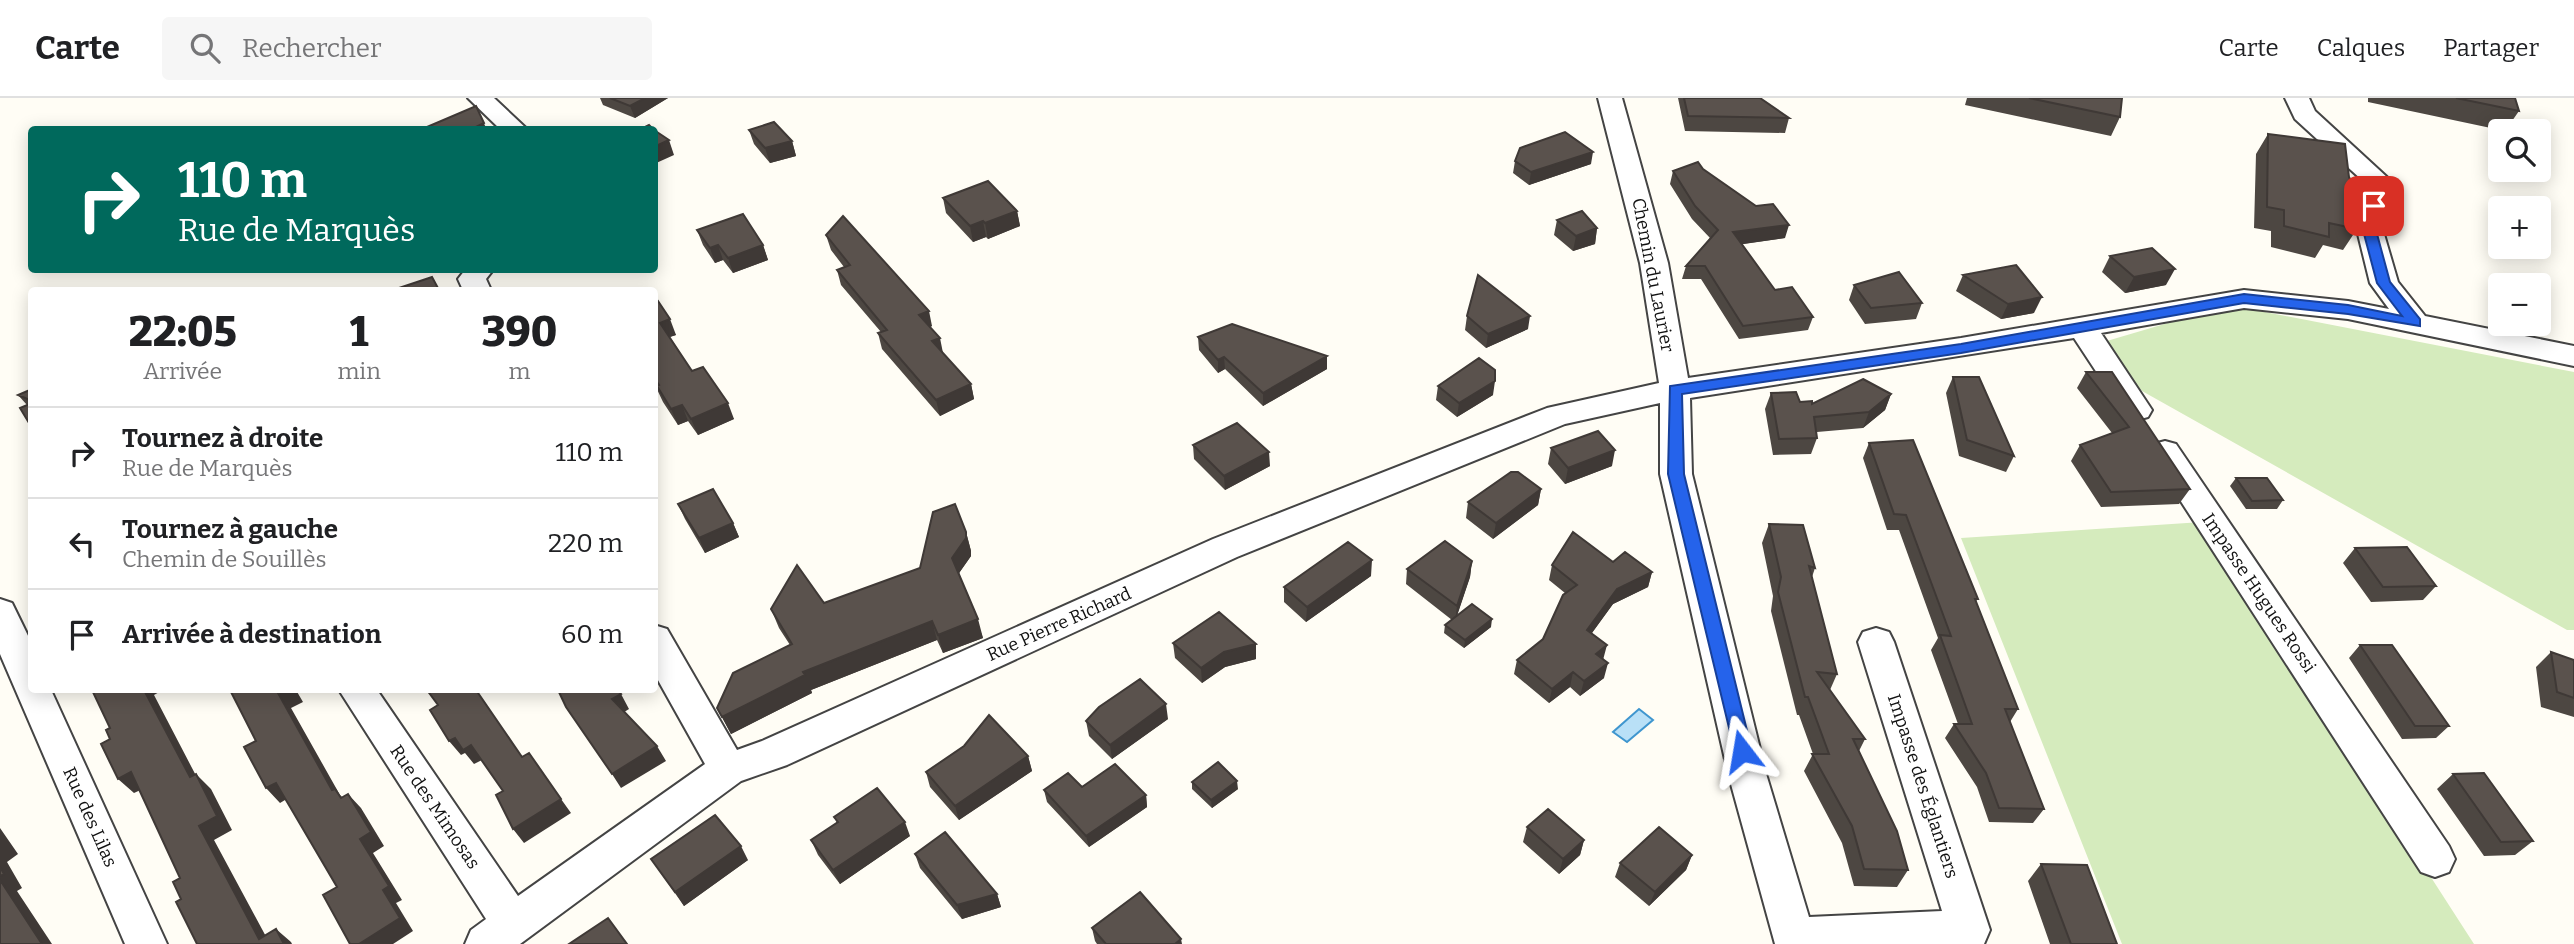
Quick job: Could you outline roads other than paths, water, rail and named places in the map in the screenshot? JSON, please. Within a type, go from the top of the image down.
[{"type":"street","points":[[480,98],[512,126]]},
{"type":"street","name":"Chemin du Laurier","points":[[1610,98],[1654,262],[1675,390],[1676,474],[1748,776],[1796,940]]},
{"type":"street","points":[[2297,98],[2304,114],[2376,179],[2371,234],[2380,271],[2384,283],[2415,323]]},
{"type":"street","name":"Rue Pierre Richard","points":[[500,934],[728,769],[786,748],[1225,548],[1558,415],[1675,390],[1961,348],[2244,299],[2348,310],[2574,356]]},
{"type":"street","name":"Impasse Hugues Rossi","points":[[2082,327],[2435,859]]},
{"type":"street","name":"Rue des Lilas","points":[[0,613],[23,671]]},
{"type":"street","name":"Impasse des Églantiers","points":[[1796,940],[1971,937],[1876,642]]},
{"type":"street","points":[[658,646],[728,769]]},
{"type":"street","name":"Rue des Lilas","points":[[33,693],[146,944]]},
{"type":"street","name":"Rue des Mimosas","points":[[359,693],[500,934]]},
{"type":"water","points":[[1639,709],[1653,720],[1627,742],[1613,732]]}]
